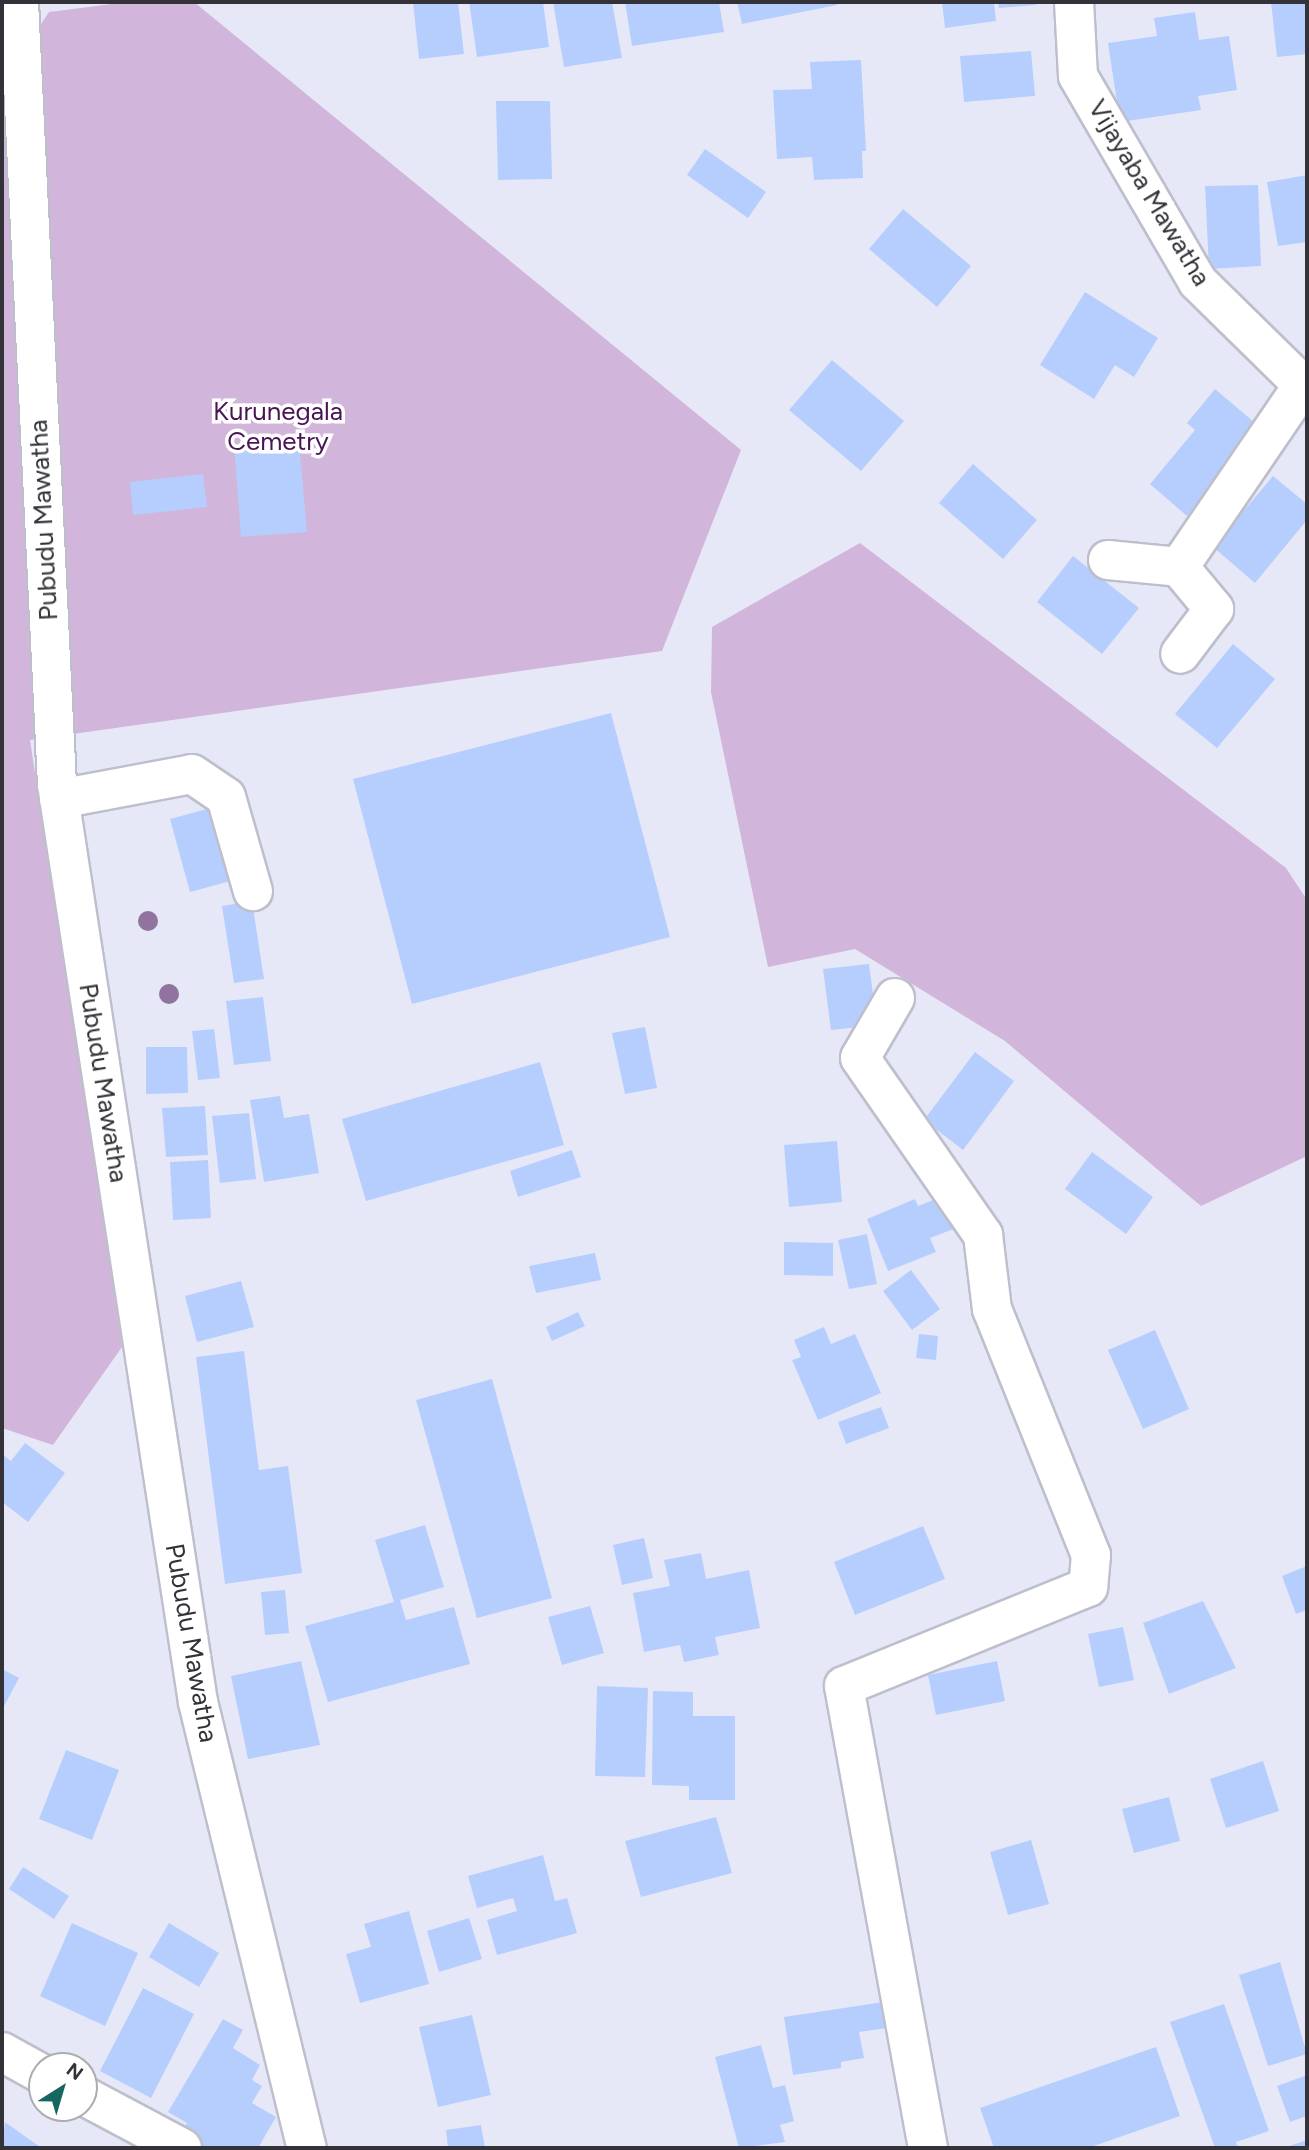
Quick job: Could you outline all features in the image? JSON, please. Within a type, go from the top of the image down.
[{"type":"street","name":"Pubudu Mawatha","points":[[19,2],[59,799],[198,1702],[307,2148]]},
{"type":"street","name":"Vijayaba Mawatha","points":[[1074,2],[1078,76],[1198,282],[1305,387]]},
{"type":"street","points":[[1179,567],[1305,387]]},
{"type":"street","points":[[1108,560],[1179,567],[1214,609],[1180,654]]},
{"type":"street","points":[[59,799],[192,774],[226,797],[253,891]]},
{"type":"street","points":[[895,998],[860,1058],[983,1235],[992,1309],[1091,1555],[1088,1587],[845,1686],[928,2148]]},
{"type":"street","points":[[2,2052],[28,2066]]},
{"type":"street","points":[[98,2103],[182,2148]]},
{"type":"green space","name":"Kurunegala Cemetry","points":[[128,2],[194,2],[741,450],[662,651],[30,740],[122,1347],[53,1445],[2,1428],[2,42],[32,38],[49,12]]},
{"type":"green space","points":[[860,543],[1286,868],[1307,900],[1307,1156],[1201,1206],[1005,1041],[855,949],[768,967],[711,692],[712,627]]},
{"type":"building","points":[[413,2],[458,2],[464,54],[419,59]]},
{"type":"building","points":[[469,2],[543,2],[549,47],[477,57]]},
{"type":"building","points":[[553,2],[612,2],[622,58],[564,67]]},
{"type":"building","points":[[625,2],[719,2],[724,32],[632,46]]},
{"type":"building","points":[[737,2],[837,2],[837,5],[742,24]]},
{"type":"building","points":[[942,2],[994,2],[996,21],[945,28]]},
{"type":"building","points":[[998,2],[1035,2],[1036,5],[999,8]]},
{"type":"building","points":[[1271,2],[1307,2],[1307,54],[1277,57]]},
{"type":"building","points":[[1195,12],[1199,40],[1229,36],[1237,90],[1198,96],[1201,110],[1120,122],[1108,43],[1157,36],[1154,18]]},
{"type":"building","points":[[1031,51],[1035,96],[964,102],[960,56]]},
{"type":"building","points":[[861,60],[866,151],[862,151],[863,178],[814,180],[812,157],[777,159],[773,90],[812,89],[810,62]]},
{"type":"building","points":[[496,101],[550,101],[552,179],[498,180]]},
{"type":"building","points":[[705,149],[766,192],[748,218],[687,175]]},
{"type":"building","points":[[1307,175],[1307,242],[1278,246],[1267,182]]},
{"type":"building","points":[[1258,185],[1261,266],[1209,269],[1205,186]]},
{"type":"building","points":[[903,209],[971,266],[937,307],[869,249]]},
{"type":"building","points":[[1085,292],[1158,338],[1134,377],[1115,365],[1094,399],[1040,365]]},
{"type":"building","points":[[832,360],[904,421],[861,471],[789,410]]},
{"type":"building","points":[[1215,389],[1261,428],[1187,516],[1150,484],[1195,430],[1187,423]]},
{"type":"building","points":[[299,441],[307,532],[241,537],[234,445]]},
{"type":"building","points":[[973,464],[1037,520],[1003,559],[939,503]]},
{"type":"building","points":[[203,474],[207,507],[133,515],[130,482]]},
{"type":"building","points":[[1273,476],[1307,504],[1307,520],[1255,583],[1213,547]]},
{"type":"building","points":[[1073,556],[1139,608],[1102,654],[1037,602]]},
{"type":"building","points":[[1233,644],[1275,679],[1217,748],[1175,714]]},
{"type":"building","points":[[611,713],[670,937],[412,1004],[353,779]]},
{"type":"building","points":[[218,806],[238,879],[190,892],[170,819]]},
{"type":"building","points":[[252,901],[264,979],[234,983],[222,906]]},
{"type":"building","points":[[869,964],[877,1025],[831,1030],[823,969]]},
{"type":"building","points":[[263,997],[271,1061],[234,1065],[226,1001]]},
{"type":"building","points":[[645,1027],[657,1088],[625,1094],[612,1033]]},
{"type":"building","points":[[214,1029],[220,1078],[198,1080],[192,1031]]},
{"type":"building","points":[[146,1047],[187,1047],[188,1093],[146,1094]]},
{"type":"building","points":[[975,1052],[1014,1081],[963,1150],[924,1120]]},
{"type":"building","points":[[540,1062],[564,1145],[366,1201],[342,1119]]},
{"type":"building","points":[[280,1096],[284,1118],[309,1114],[319,1173],[264,1182],[250,1100]]},
{"type":"building","points":[[205,1106],[208,1155],[166,1157],[162,1108]]},
{"type":"building","points":[[249,1113],[256,1179],[220,1183],[212,1116]]},
{"type":"building","points":[[837,1141],[842,1202],[789,1207],[784,1145]]},
{"type":"building","points":[[572,1150],[581,1177],[518,1197],[510,1171]]},
{"type":"building","points":[[1092,1152],[1153,1197],[1126,1234],[1065,1189]]},
{"type":"building","points":[[208,1160],[211,1218],[173,1220],[170,1162]]},
{"type":"building","points":[[946,1195],[959,1227],[930,1238],[936,1252],[888,1271],[867,1219],[915,1199],[918,1206]]},
{"type":"building","points":[[867,1234],[877,1284],[849,1289],[838,1240]]},
{"type":"building","points":[[784,1242],[833,1243],[833,1276],[784,1275]]},
{"type":"building","points":[[595,1253],[601,1280],[536,1293],[529,1266]]},
{"type":"building","points":[[911,1270],[940,1309],[912,1330],[883,1291]]},
{"type":"building","points":[[241,1281],[254,1327],[197,1342],[185,1296]]},
{"type":"building","points":[[578,1312],[585,1326],[552,1341],[546,1327]]},
{"type":"building","points":[[824,1327],[831,1344],[855,1334],[881,1393],[818,1420],[792,1360],[801,1357],[794,1340]]},
{"type":"building","points":[[1155,1330],[1189,1409],[1143,1429],[1108,1350]]},
{"type":"building","points":[[919,1334],[938,1336],[936,1360],[916,1358]]},
{"type":"building","points":[[244,1351],[259,1470],[288,1466],[302,1573],[225,1584],[196,1357]]},
{"type":"building","points":[[492,1379],[552,1598],[477,1618],[416,1400]]},
{"type":"building","points":[[881,1407],[889,1428],[846,1444],[838,1422]]},
{"type":"building","points":[[25,1443],[65,1473],[28,1522],[2,1502],[2,1454],[11,1461]]},
{"type":"building","points":[[425,1525],[444,1587],[400,1600],[406,1620],[454,1607],[470,1664],[328,1702],[305,1626],[394,1602],[375,1540]]},
{"type":"building","points":[[923,1526],[945,1579],[855,1615],[834,1562]]},
{"type":"building","points":[[644,1538],[653,1578],[622,1585],[613,1545]]},
{"type":"building","points":[[701,1553],[706,1579],[749,1570],[760,1628],[715,1637],[719,1655],[684,1662],[680,1645],[644,1652],[633,1593],[670,1586],[664,1560]]},
{"type":"building","points":[[1307,1566],[1307,1610],[1296,1614],[1282,1576]]},
{"type":"building","points":[[285,1590],[289,1633],[265,1635],[261,1592]]},
{"type":"building","points":[[1203,1601],[1236,1668],[1169,1694],[1143,1623]]},
{"type":"building","points":[[590,1606],[604,1653],[562,1665],[548,1617]]},
{"type":"building","points":[[1123,1627],[1134,1680],[1099,1687],[1088,1634]]},
{"type":"building","points":[[301,1661],[320,1745],[248,1759],[231,1676]]},
{"type":"building","points":[[997,1661],[1005,1701],[936,1715],[928,1675]]},
{"type":"building","points":[[2,1669],[19,1678],[2,1710]]},
{"type":"building","points":[[597,1686],[648,1688],[645,1777],[595,1776]]},
{"type":"building","points":[[653,1691],[693,1692],[693,1716],[735,1716],[735,1800],[689,1800],[689,1786],[652,1785]]},
{"type":"building","points":[[66,1750],[119,1770],[92,1840],[39,1819]]},
{"type":"building","points":[[1263,1761],[1279,1811],[1226,1828],[1210,1779]]},
{"type":"building","points":[[1169,1797],[1180,1841],[1134,1853],[1122,1809]]},
{"type":"building","points":[[716,1817],[732,1873],[641,1897],[625,1841]]},
{"type":"building","points":[[1031,1840],[1049,1904],[1008,1915],[990,1852]]},
{"type":"building","points":[[543,1855],[555,1901],[567,1898],[577,1933],[497,1955],[487,1920],[517,1911],[513,1898],[477,1908],[468,1876]]},
{"type":"building","points":[[23,1867],[69,1896],[54,1919],[9,1889]]},
{"type":"building","points":[[409,1911],[429,1984],[360,2003],[346,1954],[371,1947],[364,1924]]},
{"type":"building","points":[[469,1918],[482,1959],[439,1972],[427,1931]]},
{"type":"building","points":[[72,1923],[138,1953],[105,2026],[40,1996]]},
{"type":"building","points":[[169,1923],[219,1953],[199,1987],[149,1957]]},
{"type":"building","points":[[1280,1962],[1307,2054],[1268,2066],[1239,1975]]},
{"type":"building","points":[[143,1988],[194,2014],[151,2098],[100,2071]]},
{"type":"building","points":[[890,2001],[894,2027],[859,2032],[864,2058],[841,2062],[841,2068],[793,2075],[784,2017]]},
{"type":"building","points":[[1224,2004],[1269,2131],[1236,2142],[1238,2148],[1215,2148],[1170,2022]]},
{"type":"building","points":[[472,2015],[491,2095],[438,2107],[419,2027]]},
{"type":"building","points":[[223,2019],[243,2030],[233,2048],[260,2065],[252,2080],[262,2086],[252,2103],[276,2117],[258,2148],[202,2148],[180,2135],[187,2123],[168,2112]]},
{"type":"building","points":[[761,2045],[773,2088],[785,2085],[794,2121],[780,2125],[785,2142],[739,2148],[715,2057]]},
{"type":"building","points":[[1156,2047],[1180,2116],[1088,2148],[994,2148],[980,2108]]},
{"type":"building","points":[[1307,2075],[1307,2116],[1290,2122],[1277,2086]]},
{"type":"building","points":[[5,2122],[26,2137],[42,2148],[2,2148]]},
{"type":"building","points":[[481,2125],[485,2148],[448,2148],[446,2130]]},
{"type":"building","points":[[1307,2140],[1307,2148],[1284,2148]]}]
